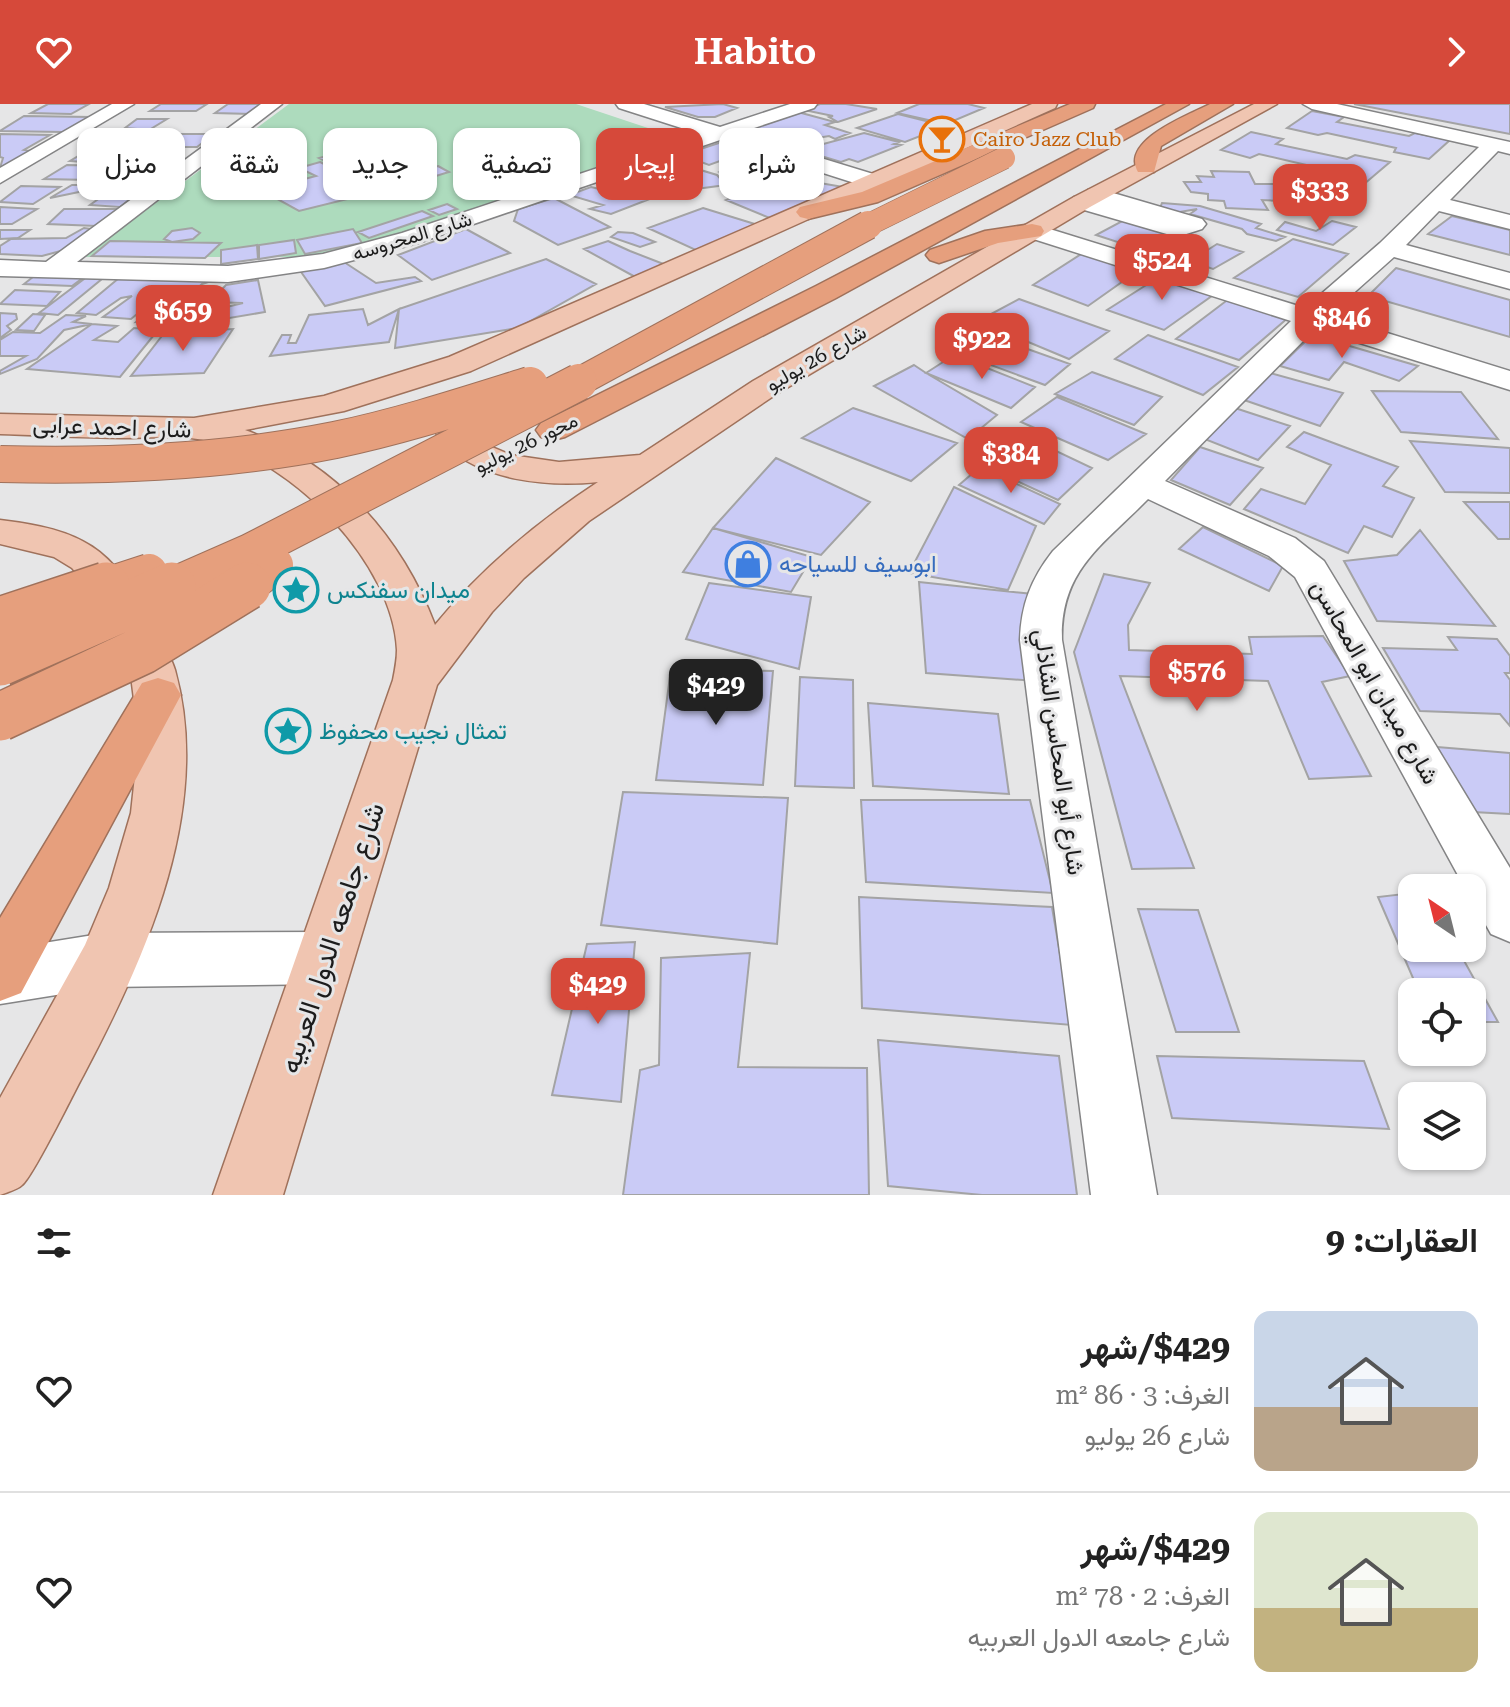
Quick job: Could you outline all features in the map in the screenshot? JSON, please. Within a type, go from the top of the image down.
[{"type":"highway","name":"محور 26 يوليو","points":[[0,662],[262,558],[553,430],[826,292],[1180,104]]},
{"type":"highway","points":[[1146,167],[1147,152],[1154,142],[1224,104]]},
{"type":"highway","name":"محور 26 يوليو","points":[[0,689],[262,558],[869,224],[1004,158],[1095,107]]},
{"type":"highway","points":[[808,212],[870,197],[1095,107]]},
{"type":"highway","points":[[553,430],[610,417],[679,394],[935,256],[994,236],[1032,231]]},
{"type":"highway","points":[[0,464],[167,463],[285,449],[385,429],[635,353]]},
{"type":"highway","points":[[0,621],[139,574],[262,558]]},
{"type":"highway","points":[[0,717],[167,639],[231,599],[262,558]]},
{"type":"highway","points":[[0,975],[158,695]]},
{"type":"main road","points":[[187,426],[305,410],[460,364],[1048,104]]},
{"type":"main road","name":"شارع 26 يوليو","points":[[416,680],[446,639],[510,569],[576,513],[764,388],[1089,198],[1268,104]]},
{"type":"main road","points":[[460,364],[442,394],[440,409],[446,425],[457,439],[475,452],[526,469],[557,473],[612,470],[654,462]]},
{"type":"main road","name":"شارع احمد عرابى","points":[[0,424],[187,426],[231,436],[289,465],[316,483],[361,527],[386,563],[409,614],[419,649],[416,680]]},
{"type":"main road","points":[[0,532],[22,534],[85,558],[131,618],[148,656],[158,695],[164,758],[157,823],[134,900],[40,1091],[0,1161]]},
{"type":"main road","name":"شارع جامعه الدول العربيه","points":[[248,1195],[416,680]]},
{"type":"street","points":[[0,177],[125,104]]},
{"type":"street","points":[[52,269],[273,104]]},
{"type":"street","points":[[625,104],[719,134]]},
{"type":"street","name":"شارع المحروسه","points":[[738,128],[808,104]]},
{"type":"street","points":[[1312,104],[1502,146]]},
{"type":"street","name":"شارع المحروسه","points":[[0,268],[228,274],[324,261],[410,238],[719,134]]},
{"type":"street","name":"شارع أبو المحاسن الشاذلي","points":[[1124,1195],[1040,622],[1042,604],[1055,573],[1143,484],[1310,318],[1438,200],[1502,146]]},
{"type":"street","points":[[824,166],[875,182]]},
{"type":"street","points":[[1438,200],[1510,213]]},
{"type":"street","points":[[1438,200],[1510,222]]},
{"type":"street","points":[[1032,231],[1499,378],[1510,399]]},
{"type":"street","points":[[1389,248],[1510,281]]},
{"type":"street","name":"شارع ميدان ابو المحاسن","points":[[1143,484],[1282,547],[1310,570],[1510,917]]},
{"type":"street","points":[[0,975],[106,960],[326,958]]},
{"type":"green space","points":[[289,104],[576,104],[648,128],[596,128],[596,170],[580,175],[580,128],[453,128],[453,200],[504,200],[326,257],[83,257],[160,200],[185,200],[185,181],[201,169],[201,200],[307,200],[307,128],[257,128]]},
{"type":"building","points":[[48,104],[89,104],[71,114],[31,113]]},
{"type":"building","points":[[161,104],[207,104],[196,111],[150,111]]},
{"type":"building","points":[[228,104],[267,104],[252,114],[215,113]]},
{"type":"building","points":[[723,104],[737,108],[715,117],[698,117],[665,107]]},
{"type":"building","points":[[820,104],[877,109],[838,122],[829,117],[833,116],[804,110]]},
{"type":"building","points":[[919,104],[968,104],[984,108],[946,124],[897,113]]},
{"type":"building","points":[[1354,104],[1510,104],[1510,134]]},
{"type":"building","points":[[794,111],[835,122],[825,125],[850,133],[835,139],[824,137],[824,128],[744,128]]},
{"type":"building","points":[[1312,111],[1344,117],[1337,122],[1409,136],[1415,133],[1450,140],[1429,159],[1394,152],[1396,148],[1287,128]]},
{"type":"building","points":[[898,114],[946,126],[905,142],[857,128]]},
{"type":"building","points":[[24,116],[89,117],[63,132],[0,131]]},
{"type":"building","points":[[137,119],[167,119],[152,128],[125,128]]},
{"type":"building","points":[[1251,132],[1283,139],[1276,144],[1347,159],[1355,155],[1390,162],[1363,185],[1328,177],[1332,171],[1259,154],[1250,158],[1221,150]]},
{"type":"building","points":[[864,133],[901,145],[858,162],[849,159],[841,162],[824,157],[824,144]]},
{"type":"building","points":[[0,134],[50,135],[24,150],[32,151],[0,168],[3,158],[0,157]]},
{"type":"building","points":[[185,134],[201,134],[201,144],[185,147]]},
{"type":"building","points":[[719,143],[719,161],[709,165],[703,163],[703,148]]},
{"type":"building","points":[[323,163],[323,200],[344,200],[299,211],[279,200],[307,200],[307,178],[316,176],[307,172],[307,166]]},
{"type":"building","points":[[67,165],[77,165],[77,180],[44,179]]},
{"type":"building","points":[[438,166],[449,172],[437,176]]},
{"type":"building","points":[[703,171],[717,175],[719,186],[703,188]]},
{"type":"building","points":[[1211,171],[1249,172],[1255,184],[1286,184],[1298,202],[1262,200],[1268,210],[1226,208],[1224,201],[1208,200],[1208,194],[1191,192],[1184,182],[1201,182],[1197,176],[1214,177]]},
{"type":"building","points":[[824,184],[843,187],[824,197]]},
{"type":"building","points":[[72,185],[77,185],[77,192],[50,198]]},
{"type":"building","points":[[21,186],[60,187],[33,204],[0,202]]},
{"type":"building","points":[[596,188],[596,200],[647,200],[611,214],[590,209],[603,205],[580,198],[580,191]]},
{"type":"building","points":[[97,200],[129,200],[120,207],[90,205]]},
{"type":"building","points":[[558,200],[610,227],[558,245],[514,221],[518,209]]},
{"type":"building","points":[[726,200],[818,200],[777,221]]},
{"type":"building","points":[[1162,203],[1200,206],[1261,224],[1256,228],[1285,237],[1276,241],[1247,234],[1242,229],[1190,214],[1197,209],[1174,213],[1160,208]]},
{"type":"building","points":[[447,204],[457,209],[439,215],[429,210]]},
{"type":"building","points":[[0,207],[37,209],[12,224],[0,224]]},
{"type":"building","points":[[703,208],[758,225],[700,252],[648,228]]},
{"type":"building","points":[[64,209],[121,209],[97,226],[48,224]]},
{"type":"building","points":[[422,211],[433,216],[369,238],[358,232]]},
{"type":"building","points":[[1452,216],[1510,230],[1510,255],[1428,234]]},
{"type":"building","points":[[1126,219],[1174,233],[1145,251],[1096,235]]},
{"type":"building","points":[[1332,221],[1356,227],[1333,245],[1277,230],[1285,222],[1316,231]]},
{"type":"building","points":[[84,228],[99,230],[68,249],[42,256],[0,254],[0,246],[11,239],[66,238]]},
{"type":"building","points":[[192,228],[200,233],[193,239],[172,242],[164,239],[172,231]]},
{"type":"building","points":[[353,229],[362,243],[305,254],[297,240]]},
{"type":"building","points":[[466,229],[510,253],[432,280],[398,255]]},
{"type":"building","points":[[0,230],[30,230],[18,238],[0,239]]},
{"type":"building","points":[[618,232],[633,233],[655,242],[640,247],[611,237]]},
{"type":"building","points":[[1181,232],[1199,239],[1188,245],[1206,251],[1217,244],[1243,252],[1213,269],[1153,249]]},
{"type":"building","points":[[1293,239],[1348,254],[1298,297],[1234,278]]},
{"type":"building","points":[[294,240],[296,253],[259,259],[259,245]]},
{"type":"building","points":[[110,241],[221,243],[205,258],[92,256]]},
{"type":"building","points":[[608,241],[666,265],[639,279],[584,249]]},
{"type":"building","points":[[257,245],[258,259],[221,264],[221,250]]},
{"type":"building","points":[[1089,249],[1143,267],[1088,306],[1033,285]]},
{"type":"building","points":[[546,259],[596,284],[518,328],[395,348],[399,309]]},
{"type":"building","points":[[344,262],[376,283],[415,277],[421,281],[325,306],[299,269]]},
{"type":"building","points":[[1396,268],[1510,300],[1510,337],[1368,296]]},
{"type":"building","points":[[38,273],[88,274],[72,286],[24,284]]},
{"type":"building","points":[[92,273],[108,274],[58,315],[39,313]]},
{"type":"building","points":[[125,273],[218,279],[202,284],[182,303],[196,305],[192,318],[136,322],[150,309],[172,297],[159,296],[131,319],[103,317],[132,296],[121,298],[96,315],[77,313]]},
{"type":"building","points":[[1162,275],[1216,293],[1164,330],[1107,310]]},
{"type":"building","points":[[258,280],[265,312],[206,322],[202,313],[243,303],[210,302],[226,285]]},
{"type":"building","points":[[15,290],[60,292],[47,306],[0,304]]},
{"type":"building","points":[[1230,298],[1289,317],[1239,360],[1176,339]]},
{"type":"building","points":[[1019,299],[1109,331],[1069,359],[978,321]]},
{"type":"building","points":[[363,309],[368,325],[399,309],[389,342],[270,356],[282,335],[291,335],[288,343],[296,343],[309,315]]},
{"type":"building","points":[[0,313],[16,314],[17,319],[7,326],[11,330],[0,338]]},
{"type":"building","points":[[33,314],[45,315],[34,331],[16,330]]},
{"type":"building","points":[[66,315],[86,316],[73,322],[92,324],[64,330],[37,359],[0,374],[0,371],[26,356],[0,356],[0,340],[13,332],[40,333]]},
{"type":"building","points":[[92,324],[117,326],[94,340],[118,342],[134,328],[158,330],[120,377],[27,369]]},
{"type":"building","points":[[233,329],[204,373],[131,376],[165,332]]},
{"type":"building","points":[[977,331],[1070,364],[1045,385],[950,350]]},
{"type":"building","points":[[1148,335],[1238,367],[1203,395],[1115,359]]},
{"type":"building","points":[[1312,335],[1418,366],[1399,381],[1344,362],[1329,380],[1280,366]]},
{"type":"building","points":[[954,355],[1035,387],[1011,408],[926,373]]},
{"type":"building","points":[[914,365],[997,415],[968,439],[874,386]]},
{"type":"building","points":[[1092,372],[1162,397],[1134,425],[1055,394]]},
{"type":"building","points":[[1270,373],[1343,393],[1320,426],[1244,400]]},
{"type":"building","points":[[1372,391],[1461,392],[1498,439],[1401,432]]},
{"type":"building","points":[[1057,397],[1146,434],[1108,460],[1021,422]]},
{"type":"building","points":[[853,408],[957,443],[911,481],[802,438]]},
{"type":"building","points":[[1235,408],[1290,426],[1258,460],[1202,438]]},
{"type":"building","points":[[1010,429],[1092,468],[1058,500],[969,459]]},
{"type":"building","points":[[1304,432],[1398,467],[1383,486],[1414,498],[1392,537],[1364,526],[1348,553],[1244,509],[1261,489],[1305,504],[1331,465],[1287,447]]},
{"type":"building","points":[[1410,441],[1510,448],[1510,493],[1445,492]]},
{"type":"building","points":[[1200,447],[1263,468],[1230,505],[1171,480]]},
{"type":"building","points":[[776,458],[870,502],[821,555],[713,528]]},
{"type":"building","points":[[980,467],[1060,504],[1044,524],[959,485]]},
{"type":"building","points":[[954,487],[1036,526],[1008,590],[909,573]]},
{"type":"building","points":[[1464,502],[1510,502],[1510,539],[1498,539]]},
{"type":"building","points":[[1203,527],[1283,566],[1269,591],[1179,549]]},
{"type":"building","name":"ابوسيف للسياحه","points":[[713,528],[812,557],[791,592],[683,572]]},
{"type":"building","points":[[1420,530],[1495,626],[1377,621],[1344,561],[1397,555]]},
{"type":"building","points":[[1104,574],[1150,583],[1128,625],[1129,650],[1252,654],[1249,637],[1323,636],[1350,676],[1322,682],[1371,776],[1309,779],[1268,681],[1120,676],[1194,868],[1132,869],[1074,652]]},
{"type":"building","points":[[919,582],[1033,594],[1036,681],[926,673]]},
{"type":"building","points":[[709,583],[811,597],[799,669],[686,639]]},
{"type":"building","points":[[1448,637],[1497,639],[1510,656],[1510,673],[1505,673],[1510,680],[1510,726],[1500,714],[1420,711],[1383,648],[1457,650]]},
{"type":"building","points":[[671,669],[773,671],[763,785],[656,780]]},
{"type":"building","points":[[800,677],[853,680],[854,788],[795,786]]},
{"type":"building","points":[[868,703],[998,714],[1009,794],[873,786]]},
{"type":"building","points":[[1437,747],[1510,753],[1510,814],[1473,812]]},
{"type":"building","points":[[623,792],[788,798],[777,944],[601,925]]},
{"type":"building","points":[[861,800],[1030,800],[1053,893],[866,882]]},
{"type":"building","points":[[1398,895],[1398,943],[1378,897]]},
{"type":"building","points":[[859,897],[1052,907],[1072,1025],[862,1008]]},
{"type":"building","points":[[1138,909],[1198,910],[1239,1032],[1176,1032]]},
{"type":"building","points":[[635,942],[621,1102],[552,1095],[587,944]]},
{"type":"building","points":[[750,953],[738,1067],[867,1068],[869,1195],[623,1195],[640,1070],[659,1065],[661,958]]},
{"type":"building","points":[[1406,962],[1465,962],[1474,978],[1413,978]]},
{"type":"building","points":[[1486,1000],[1498,1022],[1486,1022]]},
{"type":"building","points":[[878,1040],[1059,1056],[1077,1195],[982,1195],[888,1186]]},
{"type":"building","points":[[1157,1056],[1364,1061],[1389,1129],[1172,1118]]},
{"type":"place","name":"Cairo Jazz Club","points":[[942,139]]},
{"type":"place","name":"ابوسيف للسياحه","points":[[748,564]]},
{"type":"place","name":"ميدان سفنكس","points":[[296,590]]},
{"type":"place","name":"تمثال نجيب محفوظ","points":[[288,731]]}]
